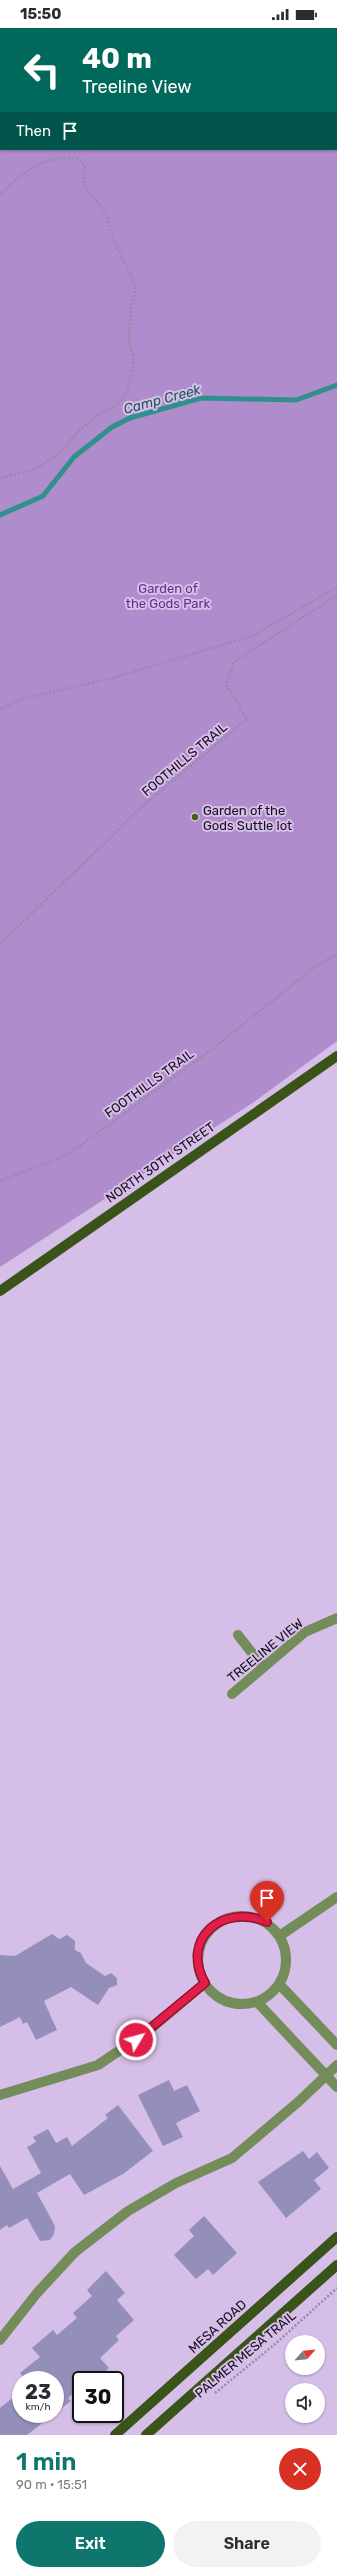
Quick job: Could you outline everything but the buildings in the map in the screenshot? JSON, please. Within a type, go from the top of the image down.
[{"type":"main road","name":"NORTH 30TH STREET","points":[[0,1291],[337,1056]]},
{"type":"main road","name":"MESA ROAD","points":[[115,2435],[337,2237]]},
{"type":"main road","points":[[146,2435],[337,2265]]},
{"type":"street","name":"TREELINE VIEW","points":[[232,1694],[305,1632],[337,1618]]},
{"type":"street","points":[[238,1635],[263,1667]]},
{"type":"street","points":[[281,1935],[337,1897]]},
{"type":"street","points":[[233,1916],[252,1916],[267,1922],[281,1935],[287,1958],[286,1970],[280,1985],[266,1998],[257,2002],[232,2004],[218,1997],[205,1983],[199,1972],[197,1960],[202,1940],[210,1929],[221,1920],[233,1916]]},
{"type":"street","points":[[0,2095],[98,2064],[148,2031],[205,1983]]},
{"type":"street","points":[[280,1985],[337,2045]]},
{"type":"street","points":[[257,2002],[337,2087]]},
{"type":"street","points":[[0,2340],[36,2293],[75,2252],[128,2211],[176,2183],[232,2158],[297,2104],[326,2074],[337,2065]]},
{"type":"path","points":[[0,195],[27,172],[42,162],[68,158],[81,160],[86,168],[82,176],[84,185],[106,213],[116,246],[136,286],[131,308],[128,339],[134,361],[127,392],[122,400],[99,414],[80,430],[55,457],[44,465],[26,472],[0,478]]},
{"type":"path","points":[[0,709],[21,699],[113,678],[252,636],[337,587]]},
{"type":"path","name":"FOOTHILLS TRAIL","points":[[0,944],[144,804],[247,719],[226,684],[234,662],[337,595]]},
{"type":"path","name":"FOOTHILLS TRAIL","points":[[0,1181],[69,1154],[211,1050],[316,966],[337,954]]},
{"type":"path","name":"PALMER MESA TRAIL","points":[[209,2397],[274,2346],[337,2288]]},
{"type":"green space","name":"Garden of the Gods Park","points":[[0,150],[337,150],[337,1041],[254,1102],[0,1267]]},
{"type":"waterway","name":"Camp Creek","points":[[0,515],[43,496],[74,457],[112,427],[130,418],[201,398],[296,400],[337,385]]},
{"type":"place","name":"Garden of the Gods Suttle lot","points":[[195,817]]},
{"type":"route","points":[[136,2040],[205,1983],[199,1972],[197,1960],[202,1940],[210,1929],[221,1920],[233,1916],[252,1916],[267,1922]]}]
